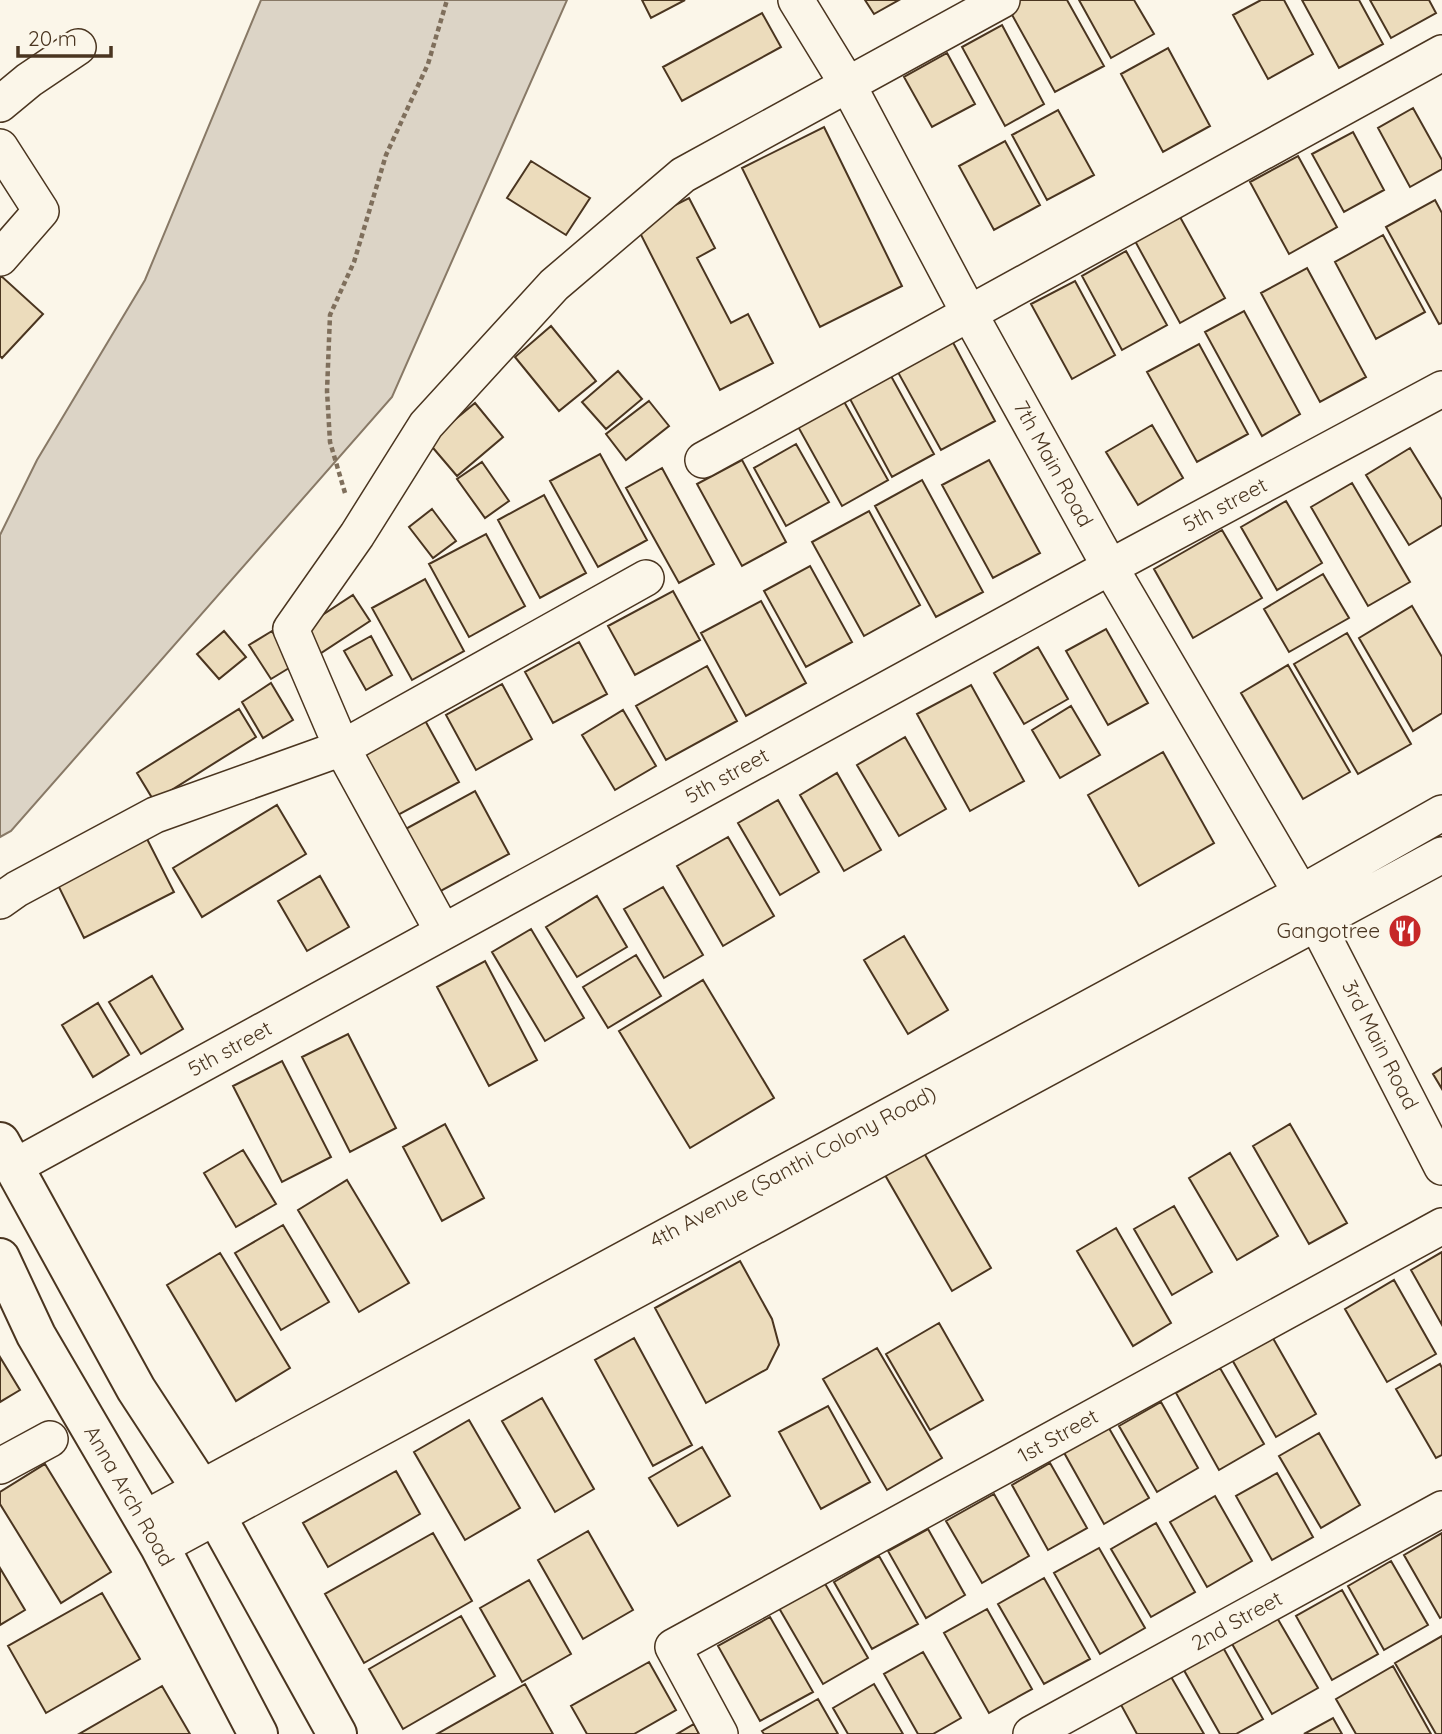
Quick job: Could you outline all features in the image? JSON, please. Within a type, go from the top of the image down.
[{"type":"main road","points":[[7,1155],[136,1389],[208,1502],[337,1734]]},
{"type":"main road","name":"Anna Arch Road","points":[[0,1258],[36,1335],[152,1533],[258,1734]]},
{"type":"street","name":"7th Main Road","points":[[796,0],[848,85],[969,313],[1110,566],[1318,924]]},
{"type":"street","points":[[443,932],[342,748],[291,629],[357,534],[426,425],[554,285],[684,175],[1002,0]]},
{"type":"street","points":[[0,104],[29,80],[78,47]]},
{"type":"street","points":[[703,460],[1442,52]]},
{"type":"street","points":[[0,258],[41,211],[6,171]]},
{"type":"street","name":"5th street","points":[[7,1155],[443,932],[1110,566],[1442,388]]},
{"type":"street","points":[[0,901],[17,889],[155,815],[342,748],[646,578]]},
{"type":"street","name":"4th Avenue (Santhi Colony Road)","points":[[152,1533],[1442,813]]},
{"type":"street","name":"4th Avenue (Santhi Colony Road)","points":[[208,1502],[1318,924],[1442,855]]},
{"type":"street","name":"3rd Main Road","points":[[1318,924],[1442,1167]]},
{"type":"street","name":"1st Street","points":[[720,1734],[673,1647],[1442,1226]]},
{"type":"street","points":[[0,1466],[50,1439]]},
{"type":"street","name":"2nd Street","points":[[1031,1734],[1442,1508]]},
{"type":"path","points":[[357,534],[330,442],[327,391],[330,315],[354,262],[386,155],[428,64],[447,0]]},
{"type":"shaded area","points":[[261,0],[567,0],[392,397],[11,831],[0,837],[0,535],[37,460],[145,280]]},
{"type":"building","points":[[642,0],[685,0],[651,18]]},
{"type":"building","points":[[865,0],[899,0],[874,14]]},
{"type":"building","points":[[1014,0],[1067,0],[1104,66],[1055,92],[1006,4]]},
{"type":"building","points":[[1079,0],[1134,0],[1154,34],[1111,58]]},
{"type":"building","points":[[1261,0],[1284,0],[1313,54],[1268,79],[1233,15]]},
{"type":"building","points":[[1302,0],[1359,0],[1383,44],[1339,68]]},
{"type":"building","points":[[1370,0],[1429,0],[1436,13],[1391,38]]},
{"type":"building","points":[[762,13],[781,47],[682,101],[663,67]]},
{"type":"building","points":[[1002,25],[1044,104],[1005,126],[962,47]]},
{"type":"building","points":[[1168,48],[1210,126],[1163,152],[1121,74]]},
{"type":"building","points":[[947,53],[975,104],[932,127],[904,77]]},
{"type":"building","points":[[1413,108],[1442,160],[1442,169],[1410,187],[1378,128]]},
{"type":"building","points":[[1058,110],[1094,175],[1047,200],[1012,135]]},
{"type":"building","points":[[824,127],[902,286],[820,327],[742,168]]},
{"type":"building","points":[[1353,132],[1384,190],[1344,212],[1312,154]]},
{"type":"building","points":[[1005,141],[1040,205],[994,230],[959,166]]},
{"type":"building","points":[[1298,156],[1337,227],[1289,254],[1250,182]]},
{"type":"building","points":[[531,161],[590,198],[566,235],[507,198]]},
{"type":"building","points":[[689,198],[715,248],[697,258],[731,323],[748,314],[773,363],[720,390],[636,225]]},
{"type":"building","points":[[1435,200],[1442,213],[1442,323],[1439,324],[1386,227]]},
{"type":"building","points":[[1180,217],[1225,298],[1180,323],[1135,241]]},
{"type":"building","points":[[1383,235],[1425,312],[1376,339],[1335,262]]},
{"type":"building","points":[[1126,251],[1167,325],[1122,350],[1082,276]]},
{"type":"building","points":[[1307,268],[1366,377],[1320,402],[1261,293]]},
{"type":"building","points":[[0,275],[43,314],[2,358],[0,356]]},
{"type":"building","points":[[1075,281],[1115,355],[1072,379],[1031,304]]},
{"type":"building","points":[[1244,311],[1300,414],[1262,436],[1205,332]]},
{"type":"building","points":[[551,326],[596,381],[559,411],[515,357]]},
{"type":"building","points":[[949,335],[995,421],[941,450],[894,365]]},
{"type":"building","points":[[1199,344],[1248,434],[1197,462],[1147,372]]},
{"type":"building","points":[[618,371],[642,399],[606,429],[582,402]]},
{"type":"building","points":[[891,376],[934,454],[892,477],[850,399]]},
{"type":"building","points":[[842,398],[888,480],[842,506],[796,423]]},
{"type":"building","points":[[649,401],[669,426],[626,460],[606,434]]},
{"type":"building","points":[[475,403],[503,437],[457,476],[428,442]]},
{"type":"building","points":[[1152,425],[1183,478],[1138,505],[1106,452]]},
{"type":"building","points":[[796,444],[829,502],[786,526],[754,468]]},
{"type":"building","points":[[1410,448],[1442,500],[1442,525],[1409,545],[1366,475]]},
{"type":"building","points":[[600,454],[647,540],[598,567],[550,481]]},
{"type":"building","points":[[742,460],[786,542],[742,566],[697,484]]},
{"type":"building","points":[[989,460],[1040,553],[993,578],[942,485]]},
{"type":"building","points":[[482,462],[509,501],[485,518],[457,479]]},
{"type":"building","points":[[662,468],[714,564],[679,583],[626,488]]},
{"type":"building","points":[[922,480],[983,592],[936,617],[875,506]]},
{"type":"building","points":[[1352,483],[1410,582],[1368,606],[1311,507]]},
{"type":"building","points":[[544,495],[586,573],[540,598],[498,520]]},
{"type":"building","points":[[1286,501],[1322,563],[1277,590],[1241,527]]},
{"type":"building","points":[[432,509],[456,541],[433,558],[409,527]]},
{"type":"building","points":[[869,511],[920,605],[864,636],[812,542]]},
{"type":"building","points":[[1222,530],[1262,598],[1193,638],[1154,569]]},
{"type":"building","points":[[486,534],[525,606],[469,637],[429,564]]},
{"type":"building","points":[[810,566],[852,642],[806,667],[764,591]]},
{"type":"building","points":[[1323,574],[1349,618],[1289,652],[1264,609]]},
{"type":"building","points":[[425,579],[464,651],[412,680],[372,608]]},
{"type":"building","points":[[673,591],[700,640],[635,675],[608,626]]},
{"type":"building","points":[[353,595],[370,621],[318,655],[301,629]]},
{"type":"building","points":[[761,601],[806,683],[746,716],[701,633]]},
{"type":"building","points":[[1412,606],[1442,657],[1442,713],[1413,731],[1359,638]]},
{"type":"building","points":[[1106,629],[1148,703],[1108,725],[1066,651]]},
{"type":"building","points":[[224,631],[246,657],[219,679],[197,654]]},
{"type":"building","points":[[272,631],[294,665],[271,679],[249,645]]},
{"type":"building","points":[[1347,633],[1411,744],[1358,774],[1294,664]]},
{"type":"building","points":[[371,636],[392,675],[366,690],[344,651]]},
{"type":"building","points":[[579,642],[607,694],[553,723],[525,672]]},
{"type":"building","points":[[1038,647],[1068,699],[1024,724],[994,673]]},
{"type":"building","points":[[1288,665],[1350,772],[1303,799],[1241,693]]},
{"type":"building","points":[[707,666],[737,721],[666,760],[636,706]]},
{"type":"building","points":[[271,683],[293,720],[263,738],[242,702]]},
{"type":"building","points":[[502,684],[532,739],[476,770],[446,715]]},
{"type":"building","points":[[971,685],[1024,781],[970,811],[917,714]]},
{"type":"building","points":[[1071,706],[1100,755],[1060,778],[1032,730]]},
{"type":"building","points":[[239,709],[256,737],[154,801],[137,773]]},
{"type":"building","points":[[623,710],[656,766],[615,790],[582,735]]},
{"type":"building","points":[[422,715],[459,782],[398,815],[361,748]]},
{"type":"building","points":[[905,737],[946,809],[899,836],[857,765]]},
{"type":"building","points":[[1163,752],[1214,843],[1139,886],[1088,795]]},
{"type":"building","points":[[837,773],[881,850],[844,871],[800,795]]},
{"type":"building","points":[[475,791],[509,854],[426,899],[391,837]]},
{"type":"building","points":[[778,800],[819,872],[780,895],[738,823]]},
{"type":"building","points":[[277,805],[306,854],[202,917],[173,868]]},
{"type":"building","points":[[144,833],[174,892],[84,938],[55,879]]},
{"type":"building","points":[[728,837],[774,916],[723,946],[677,866]]},
{"type":"building","points":[[320,876],[349,927],[307,951],[278,901]]},
{"type":"building","points":[[663,887],[703,955],[664,978],[624,909]]},
{"type":"building","points":[[597,896],[627,947],[577,977],[546,927]]},
{"type":"building","points":[[531,929],[584,1018],[545,1041],[492,952]]},
{"type":"building","points":[[904,936],[948,1010],[908,1034],[864,960]]},
{"type":"building","points":[[636,955],[661,996],[608,1028],[583,987]]},
{"type":"building","points":[[485,961],[537,1060],[489,1086],[437,987]]},
{"type":"building","points":[[152,976],[183,1029],[141,1054],[109,1002]]},
{"type":"building","points":[[703,980],[774,1098],[690,1148],[619,1031]]},
{"type":"building","points":[[98,1003],[129,1055],[93,1077],[62,1025]]},
{"type":"building","points":[[348,1034],[396,1128],[350,1152],[302,1057]]},
{"type":"building","points":[[282,1061],[331,1157],[282,1182],[233,1086]]},
{"type":"building","points":[[1442,1068],[1442,1089],[1433,1074]]},
{"type":"building","points":[[445,1124],[484,1198],[442,1221],[403,1147]]},
{"type":"building","points":[[1290,1124],[1347,1223],[1309,1244],[1253,1146]]},
{"type":"building","points":[[243,1150],[276,1204],[236,1227],[204,1173]]},
{"type":"building","points":[[924,1153],[991,1268],[952,1291],[885,1175]]},
{"type":"building","points":[[1230,1153],[1278,1236],[1237,1260],[1189,1178]]},
{"type":"building","points":[[347,1180],[409,1283],[359,1312],[298,1210]]},
{"type":"building","points":[[1174,1206],[1212,1272],[1172,1295],[1134,1229]]},
{"type":"building","points":[[283,1225],[329,1302],[281,1330],[235,1253]]},
{"type":"building","points":[[1116,1228],[1171,1323],[1133,1346],[1077,1251]]},
{"type":"building","points":[[1442,1252],[1442,1325],[1411,1270]]},
{"type":"building","points":[[220,1253],[290,1368],[236,1401],[167,1285]]},
{"type":"building","points":[[740,1261],[772,1319],[779,1345],[767,1369],[706,1403],[655,1308]]},
{"type":"building","points":[[1394,1280],[1436,1354],[1387,1382],[1345,1309]]},
{"type":"building","points":[[939,1323],[983,1400],[930,1430],[886,1354]]},
{"type":"building","points":[[1270,1333],[1316,1414],[1276,1437],[1230,1356]]},
{"type":"building","points":[[634,1338],[692,1445],[653,1466],[595,1360]]},
{"type":"building","points":[[877,1348],[942,1458],[887,1490],[823,1379]]},
{"type":"building","points":[[0,1357],[20,1390],[0,1402]]},
{"type":"building","points":[[1440,1364],[1442,1455],[1436,1458],[1396,1389]]},
{"type":"building","points":[[1220,1368],[1264,1444],[1219,1470],[1176,1393]]},
{"type":"building","points":[[542,1398],[594,1489],[555,1512],[502,1421]]},
{"type":"building","points":[[1161,1402],[1198,1468],[1157,1492],[1119,1426]]},
{"type":"building","points":[[828,1406],[870,1482],[821,1509],[779,1432]]},
{"type":"building","points":[[469,1420],[520,1508],[465,1540],[414,1452]]},
{"type":"building","points":[[1106,1423],[1149,1498],[1104,1524],[1062,1449]]},
{"type":"building","points":[[1319,1433],[1360,1505],[1321,1528],[1279,1456]]},
{"type":"building","points":[[702,1447],[730,1496],[678,1526],[649,1478]]},
{"type":"building","points":[[1050,1463],[1087,1528],[1048,1550],[1012,1485]]},
{"type":"building","points":[[45,1464],[111,1572],[61,1603],[0,1504],[0,1492]]},
{"type":"building","points":[[396,1471],[420,1514],[328,1567],[303,1523]]},
{"type":"building","points":[[1277,1473],[1313,1537],[1272,1560],[1236,1496]]},
{"type":"building","points":[[994,1494],[1029,1556],[982,1583],[946,1521]]},
{"type":"building","points":[[1215,1496],[1252,1561],[1207,1587],[1170,1522]]},
{"type":"building","points":[[1156,1523],[1195,1592],[1151,1617],[1111,1549]]},
{"type":"building","points":[[928,1529],[965,1595],[926,1618],[888,1551]]},
{"type":"building","points":[[588,1531],[633,1610],[583,1639],[538,1560]]},
{"type":"building","points":[[433,1533],[472,1601],[364,1663],[325,1594]]},
{"type":"building","points":[[1442,1533],[1442,1617],[1440,1618],[1404,1555]]},
{"type":"building","points":[[1099,1548],[1145,1628],[1100,1654],[1054,1573]]},
{"type":"building","points":[[879,1556],[918,1624],[872,1649],[834,1582]]},
{"type":"building","points":[[1391,1561],[1428,1625],[1384,1650],[1348,1586]]},
{"type":"building","points":[[0,1568],[25,1610],[0,1625]]},
{"type":"building","points":[[1044,1578],[1090,1659],[1044,1684],[998,1604]]},
{"type":"building","points":[[529,1580],[571,1654],[522,1682],[480,1608]]},
{"type":"building","points":[[824,1582],[868,1658],[823,1684],[779,1608]]},
{"type":"building","points":[[1342,1590],[1378,1654],[1332,1680],[1296,1616]]},
{"type":"building","points":[[102,1593],[140,1659],[46,1713],[8,1646]]},
{"type":"building","points":[[987,1609],[1032,1689],[989,1713],[944,1633]]},
{"type":"building","points":[[461,1616],[495,1676],[403,1729],[369,1669]]},
{"type":"building","points":[[1276,1616],[1318,1688],[1272,1714],[1231,1642]]},
{"type":"building","points":[[770,1617],[813,1692],[760,1721],[718,1646]]},
{"type":"building","points":[[1442,1636],[1442,1734],[1436,1734],[1395,1663]]},
{"type":"building","points":[[1220,1642],[1263,1719],[1236,1734],[1220,1734],[1181,1665]]},
{"type":"building","points":[[923,1652],[961,1718],[933,1734],[918,1734],[884,1674]]},
{"type":"building","points":[[649,1662],[676,1710],[634,1734],[587,1734],[571,1706]]},
{"type":"building","points":[[1393,1666],[1431,1734],[1356,1734],[1336,1699]]},
{"type":"building","points":[[1170,1675],[1204,1734],[1137,1734],[1120,1703]]},
{"type":"building","points":[[525,1684],[553,1734],[437,1734]]},
{"type":"building","points":[[874,1684],[903,1734],[848,1734],[833,1708]]},
{"type":"building","points":[[162,1686],[190,1734],[79,1734]]},
{"type":"building","points":[[818,1699],[838,1734],[764,1734],[762,1731]]},
{"type":"building","points":[[1333,1718],[1342,1734],[1304,1734]]},
{"type":"building","points":[[694,1724],[699,1734],[677,1734]]},
{"type":"place","name":"Gangotree","points":[[1405,931]]}]
